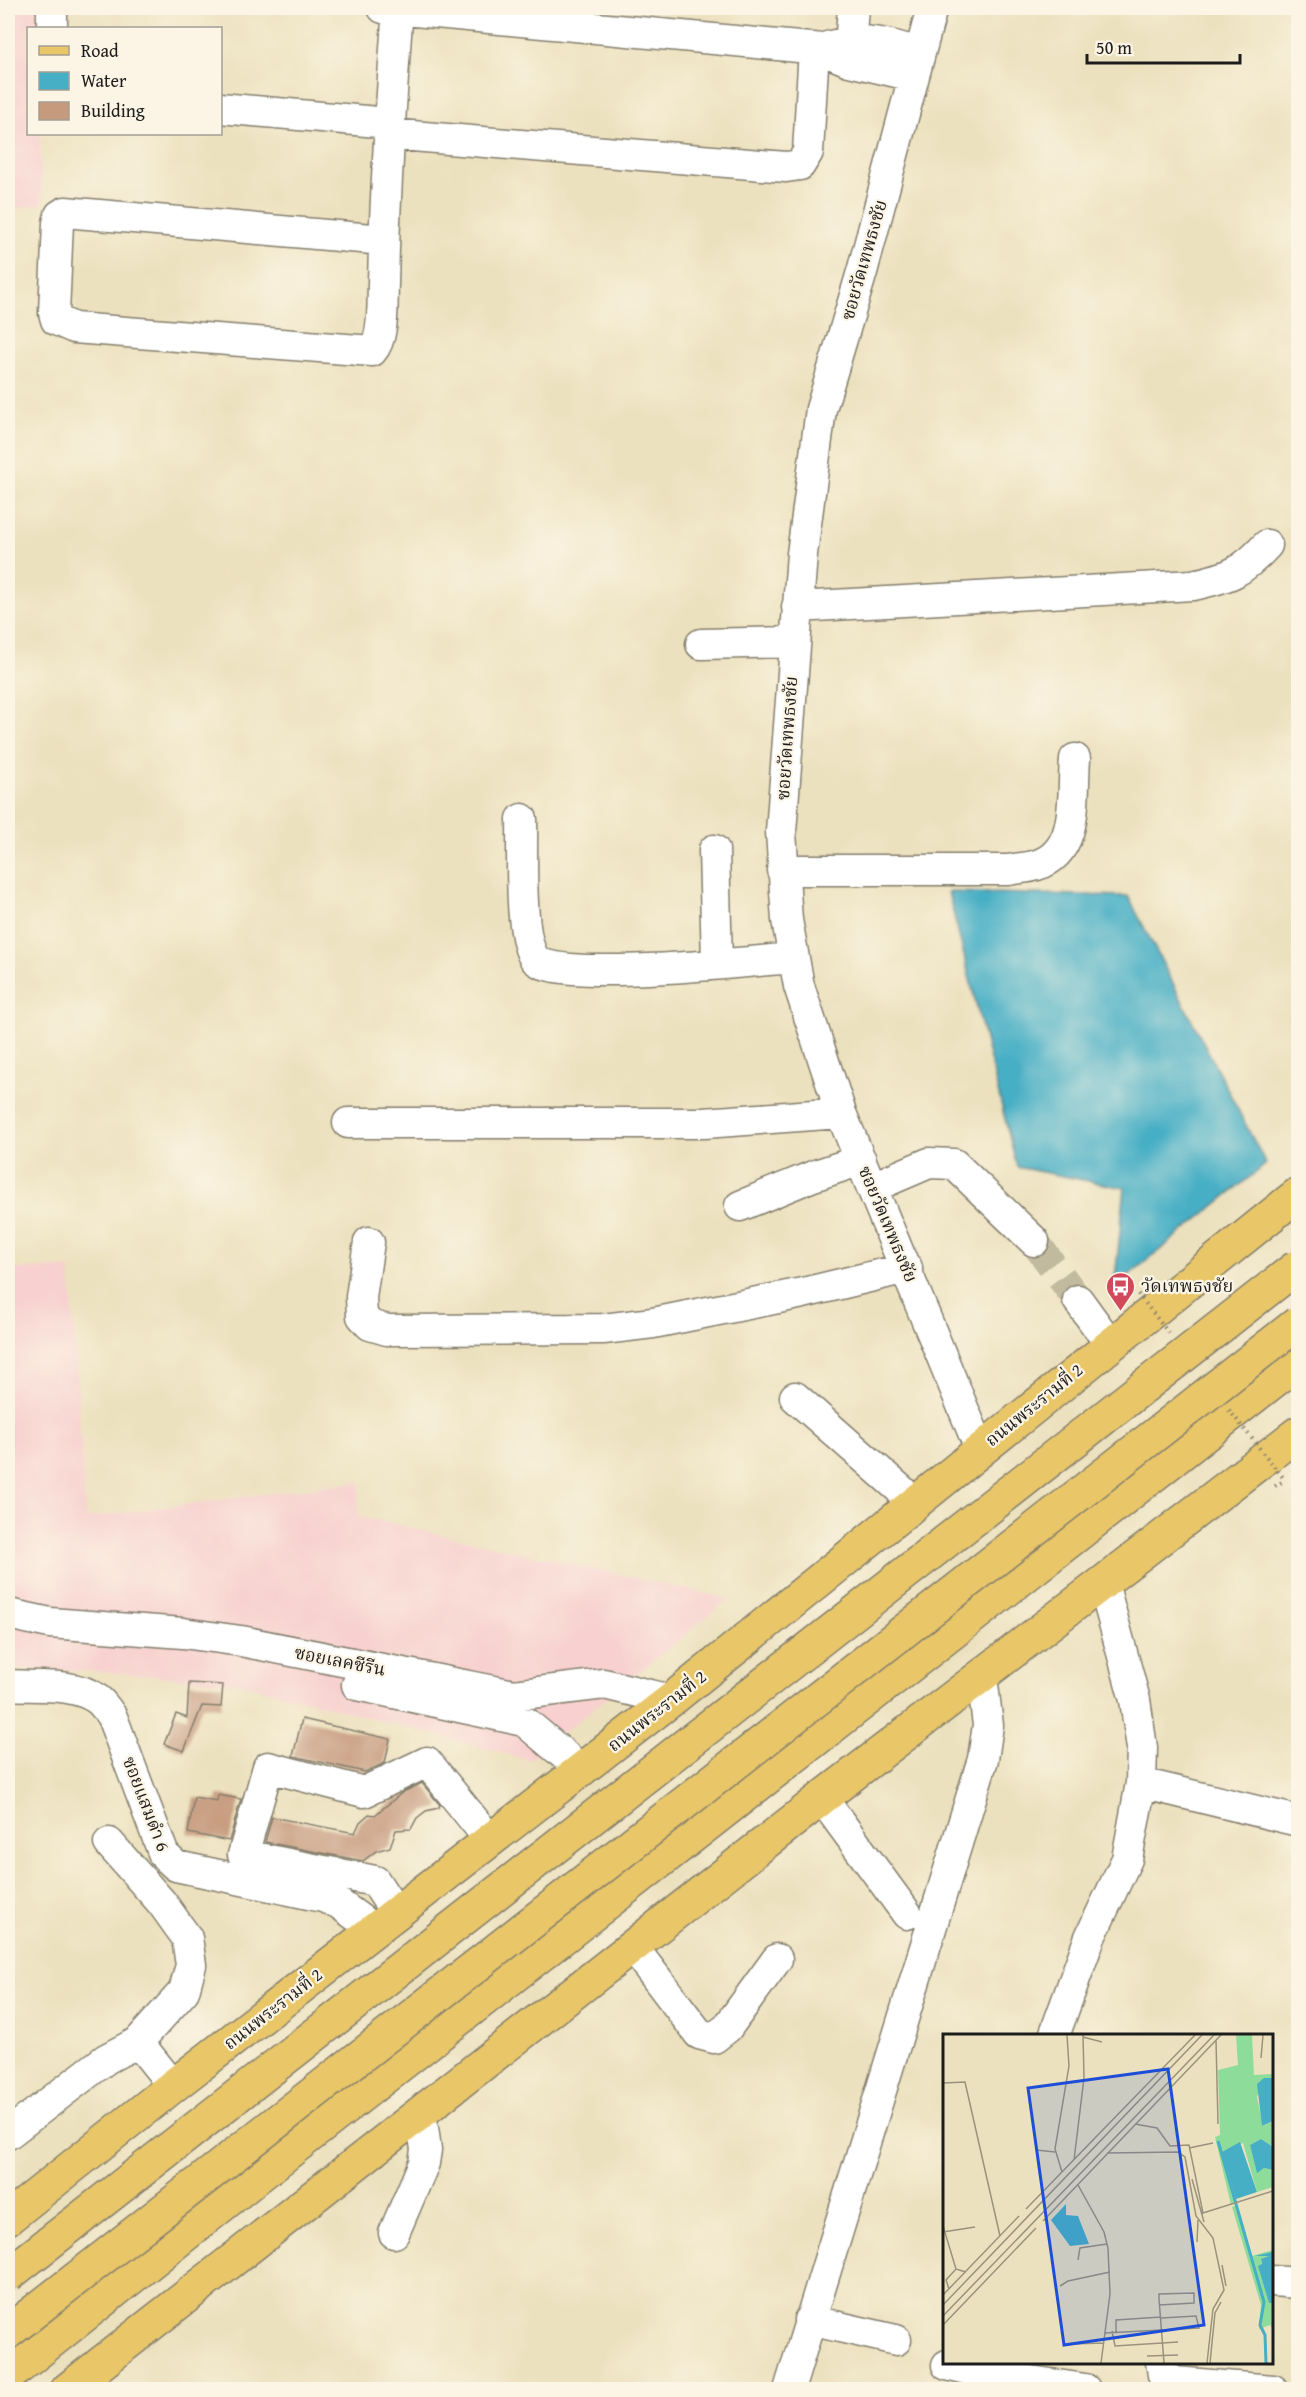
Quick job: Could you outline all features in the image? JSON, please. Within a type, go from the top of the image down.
[{"type":"main road","name":"ถนนพระรามที่ 2","points":[[8,2218],[173,2086],[671,1700],[1299,1194]]},
{"type":"main road","points":[[8,2276],[1299,1266]]},
{"type":"main road","points":[[8,2276],[1299,1274]]},
{"type":"main road","points":[[8,2332],[1299,1323]]},
{"type":"main road","points":[[8,2376],[290,2152],[1299,1362]]},
{"type":"main road","points":[[72,2388],[822,1798],[1299,1433]]},
{"type":"main road","points":[[8,2387],[37,2353]]},
{"type":"street","points":[[52,8],[52,27]]},
{"type":"street","points":[[384,240],[65,212],[60,215],[58,223],[54,313],[56,320],[74,328],[372,351],[378,338],[384,240],[393,8],[817,49],[849,50],[872,41],[916,64]]},
{"type":"street","points":[[849,50],[853,8]]},
{"type":"street","name":"ซอยวัดเทพธงชัย","points":[[932,8],[862,272],[820,409],[809,484],[794,642],[784,767],[782,870],[792,958],[841,1113],[980,1449]]},
{"type":"street","points":[[222,108],[388,129],[786,167],[800,165],[808,152],[817,49]]},
{"type":"street","points":[[797,607],[1192,585],[1222,579],[1246,568],[1268,546]]},
{"type":"street","points":[[701,644],[794,642]]},
{"type":"street","points":[[782,870],[1009,870],[1038,865],[1053,857],[1064,845],[1070,828],[1075,759]]},
{"type":"street","points":[[522,819],[525,928],[529,946],[536,961],[551,968],[624,970],[792,958]]},
{"type":"street","points":[[714,850],[717,963]]},
{"type":"street","points":[[348,1123],[704,1123],[841,1113]]},
{"type":"street","points":[[740,1206],[867,1174],[929,1162],[954,1164],[1034,1241]]},
{"type":"street","points":[[369,1242],[362,1316],[370,1325],[387,1330],[603,1329],[653,1323],[791,1295],[907,1268]]},
{"type":"street","points":[[1078,1300],[1110,1344]]},
{"type":"street","points":[[795,1397],[902,1491],[908,1511]]},
{"type":"street","points":[[1055,2034],[1090,1937],[1127,1859],[1141,1783],[1142,1748],[1135,1700],[1103,1582]]},
{"type":"street","name":"ซอยเลคซีรีน","points":[[8,1614],[50,1623],[183,1633],[241,1650],[524,1721],[581,1769]]},
{"type":"street","name":"ซอยเลคซีรีน","points":[[8,1632],[62,1643],[241,1650],[514,1695],[604,1684],[671,1700]]},
{"type":"street","points":[[789,2390],[983,1759],[988,1725],[982,1677]]},
{"type":"street","name":"ซอยแสมดำ 6","points":[[8,1685],[64,1688],[85,1692],[99,1700],[112,1717],[164,1856],[176,1866],[323,1897],[385,1922]]},
{"type":"street","points":[[385,1922],[375,1881],[243,1855],[268,1767],[364,1792],[427,1762],[490,1840]]},
{"type":"street","points":[[1141,1783],[1299,1821]]},
{"type":"street","points":[[822,1798],[907,1914]]},
{"type":"street","points":[[8,2134],[106,2059],[138,2042],[184,1991],[191,1965],[187,1938],[162,1903],[109,1843]]},
{"type":"street","points":[[632,1946],[699,2034],[714,2037],[727,2028],[777,1959]]},
{"type":"street","points":[[138,2042],[173,2086]]},
{"type":"street","points":[[394,2233],[424,2163],[426,2150],[421,2112]]},
{"type":"street","points":[[1273,2281],[1299,2283]]},
{"type":"street","points":[[809,2320],[896,2340]]},
{"type":"street","points":[[1161,2364],[1163,2375],[1175,2382],[1216,2379],[1273,2390]]},
{"type":"street","points":[[945,2372],[982,2382],[1085,2389]]},
{"type":"shaded area","points":[[8,8],[38,8],[38,27],[27,27],[27,135],[40,135],[42,205],[8,209]]},
{"type":"shaded area","points":[[70,1268],[86,1518],[360,1481],[358,1516],[729,1599],[530,1760],[240,1683],[90,1671],[8,1668],[8,1269]]},
{"type":"water","points":[[948,892],[1128,896],[1266,1164],[1114,1287],[1125,1188],[1017,1167]]},
{"type":"building","points":[[189,1683],[223,1685],[221,1707],[202,1706],[184,1751],[164,1744],[176,1714],[187,1718]]},
{"type":"building","points":[[302,1719],[390,1739],[385,1763],[365,1772],[293,1756]]},
{"type":"building","points":[[422,1783],[440,1805],[438,1808],[426,1811],[417,1818],[411,1829],[396,1830],[390,1847],[376,1851],[363,1861],[265,1842],[272,1817],[355,1833],[360,1822],[369,1814],[375,1815],[403,1792]]},
{"type":"building","points":[[218,1795],[241,1799],[229,1841],[188,1833],[194,1797],[217,1801]]},
{"type":"tunnel","points":[[1034,1241],[1078,1300]]},
{"type":"place","name":"วัดเทพธงชัย","points":[[1120,1312]]}]
